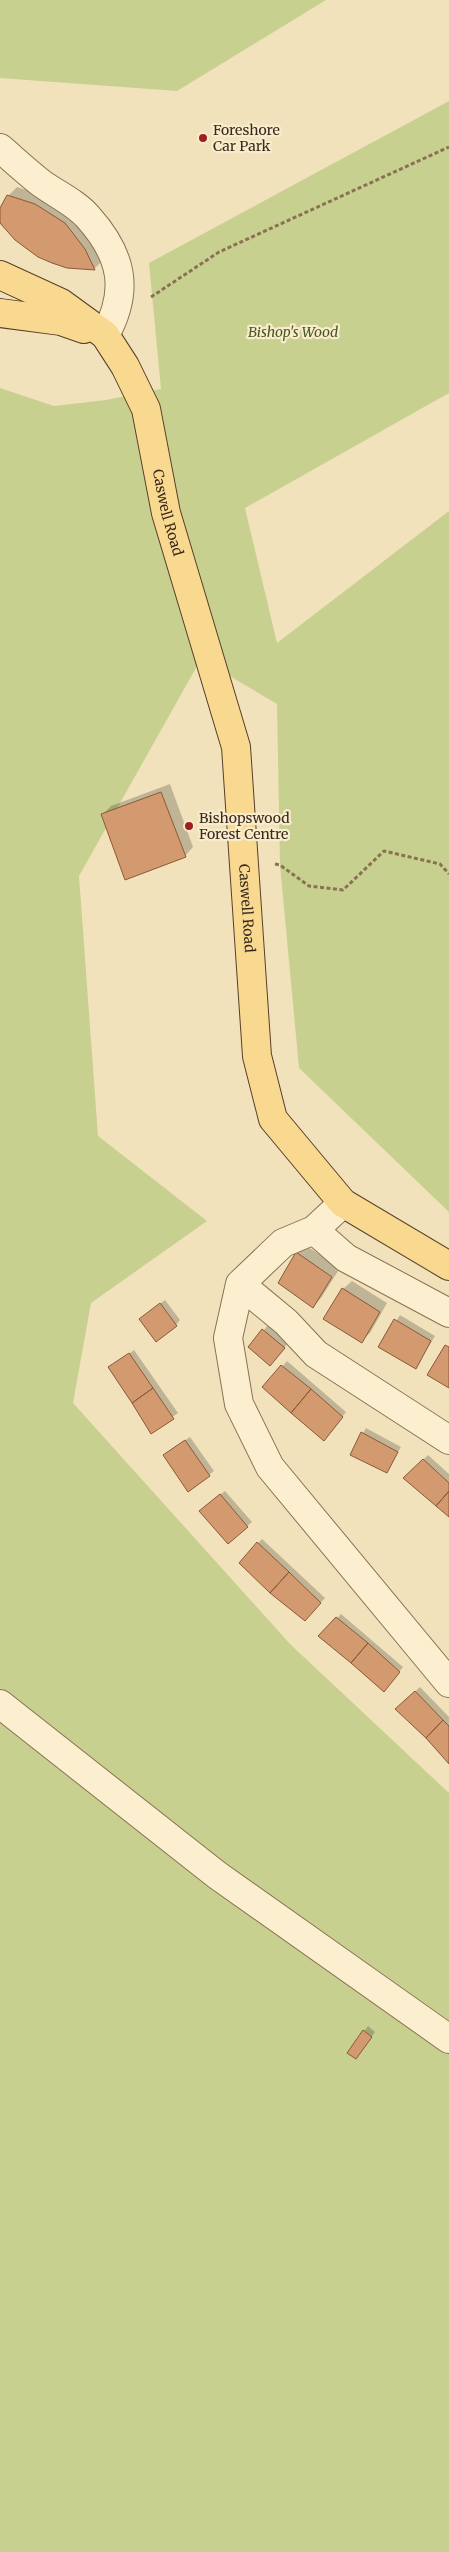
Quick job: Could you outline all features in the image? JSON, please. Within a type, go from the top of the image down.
[{"type":"main road","name":"Caswell Road","points":[[0,275],[61,303],[105,335],[125,366],[146,409],[166,513],[236,747],[257,1056],[273,1119],[344,1203],[449,1266]]},
{"type":"main road","points":[[0,313],[61,321],[105,335]]},
{"type":"lane","points":[[0,148],[39,181],[87,216],[116,258],[120,287],[114,319],[105,335]]},
{"type":"lane","points":[[344,1203],[314,1230],[283,1243],[240,1284],[228,1338],[239,1404],[270,1467],[449,1683]]},
{"type":"lane","points":[[314,1230],[346,1258],[449,1313]]},
{"type":"lane","points":[[240,1284],[286,1322],[316,1354],[449,1440]]},
{"type":"lane","points":[[0,1704],[217,1875],[449,2039]]},
{"type":"path","points":[[148,300],[162,288],[219,252],[449,148]]},
{"type":"path","points":[[280,865],[309,886],[343,890],[384,851],[440,864],[449,874]]},
{"type":"green space","points":[[0,0],[326,0],[177,91],[0,78]]},
{"type":"green space","name":"Bishop's Wood","points":[[449,101],[449,393],[245,508],[277,643],[449,511],[449,1212],[299,1068],[280,865],[277,704],[201,659],[79,876],[98,1136],[207,1221],[91,1303],[73,1403],[291,1645],[449,1793],[449,2034],[0,1707],[0,388],[54,406],[106,400],[161,389],[149,263]]},
{"type":"green space","points":[[0,1716],[449,2040],[449,2552],[0,2552]]},
{"type":"building","points":[[7,195],[35,204],[65,223],[85,249],[95,270],[67,268],[52,263],[38,257],[15,240],[0,223],[0,208]]},
{"type":"building","points":[[161,792],[186,857],[125,880],[101,814]]},
{"type":"building","points":[[296,1252],[332,1277],[313,1308],[278,1283]]},
{"type":"building","points":[[342,1288],[380,1312],[362,1343],[323,1319]]},
{"type":"building","points":[[160,1303],[177,1326],[156,1342],[139,1319]]},
{"type":"building","points":[[394,1319],[431,1341],[416,1369],[378,1347]]},
{"type":"building","points":[[262,1329],[285,1348],[270,1366],[248,1347]]},
{"type":"building","points":[[445,1345],[449,1347],[449,1388],[427,1375]]},
{"type":"building","points":[[129,1353],[153,1388],[132,1403],[108,1367]]},
{"type":"building","points":[[281,1365],[311,1389],[291,1413],[262,1387]]},
{"type":"building","points":[[153,1388],[174,1419],[151,1434],[132,1403]]},
{"type":"building","points":[[311,1389],[343,1417],[324,1441],[291,1413]]},
{"type":"building","points":[[361,1432],[398,1452],[387,1473],[350,1455]]},
{"type":"building","points":[[185,1440],[210,1476],[188,1492],[163,1455]]},
{"type":"building","points":[[423,1459],[449,1483],[449,1491],[436,1506],[403,1478]]},
{"type":"building","points":[[449,1491],[449,1517],[436,1506]]},
{"type":"building","points":[[220,1494],[248,1527],[228,1544],[199,1511]]},
{"type":"building","points":[[257,1542],[289,1572],[270,1593],[239,1563]]},
{"type":"building","points":[[289,1572],[321,1603],[305,1621],[270,1593]]},
{"type":"building","points":[[336,1617],[368,1643],[351,1663],[318,1636]]},
{"type":"building","points":[[368,1643],[400,1672],[384,1692],[351,1663]]},
{"type":"building","points":[[415,1691],[443,1720],[426,1738],[395,1709]]},
{"type":"building","points":[[443,1720],[449,1726],[449,1764],[426,1738]]},
{"type":"building","points":[[363,2030],[372,2037],[356,2059],[347,2053]]},
{"type":"place","name":"Foreshore Car Park","points":[[203,138]]},
{"type":"place","name":"Bishopswood Forest Centre","points":[[189,826]]}]
